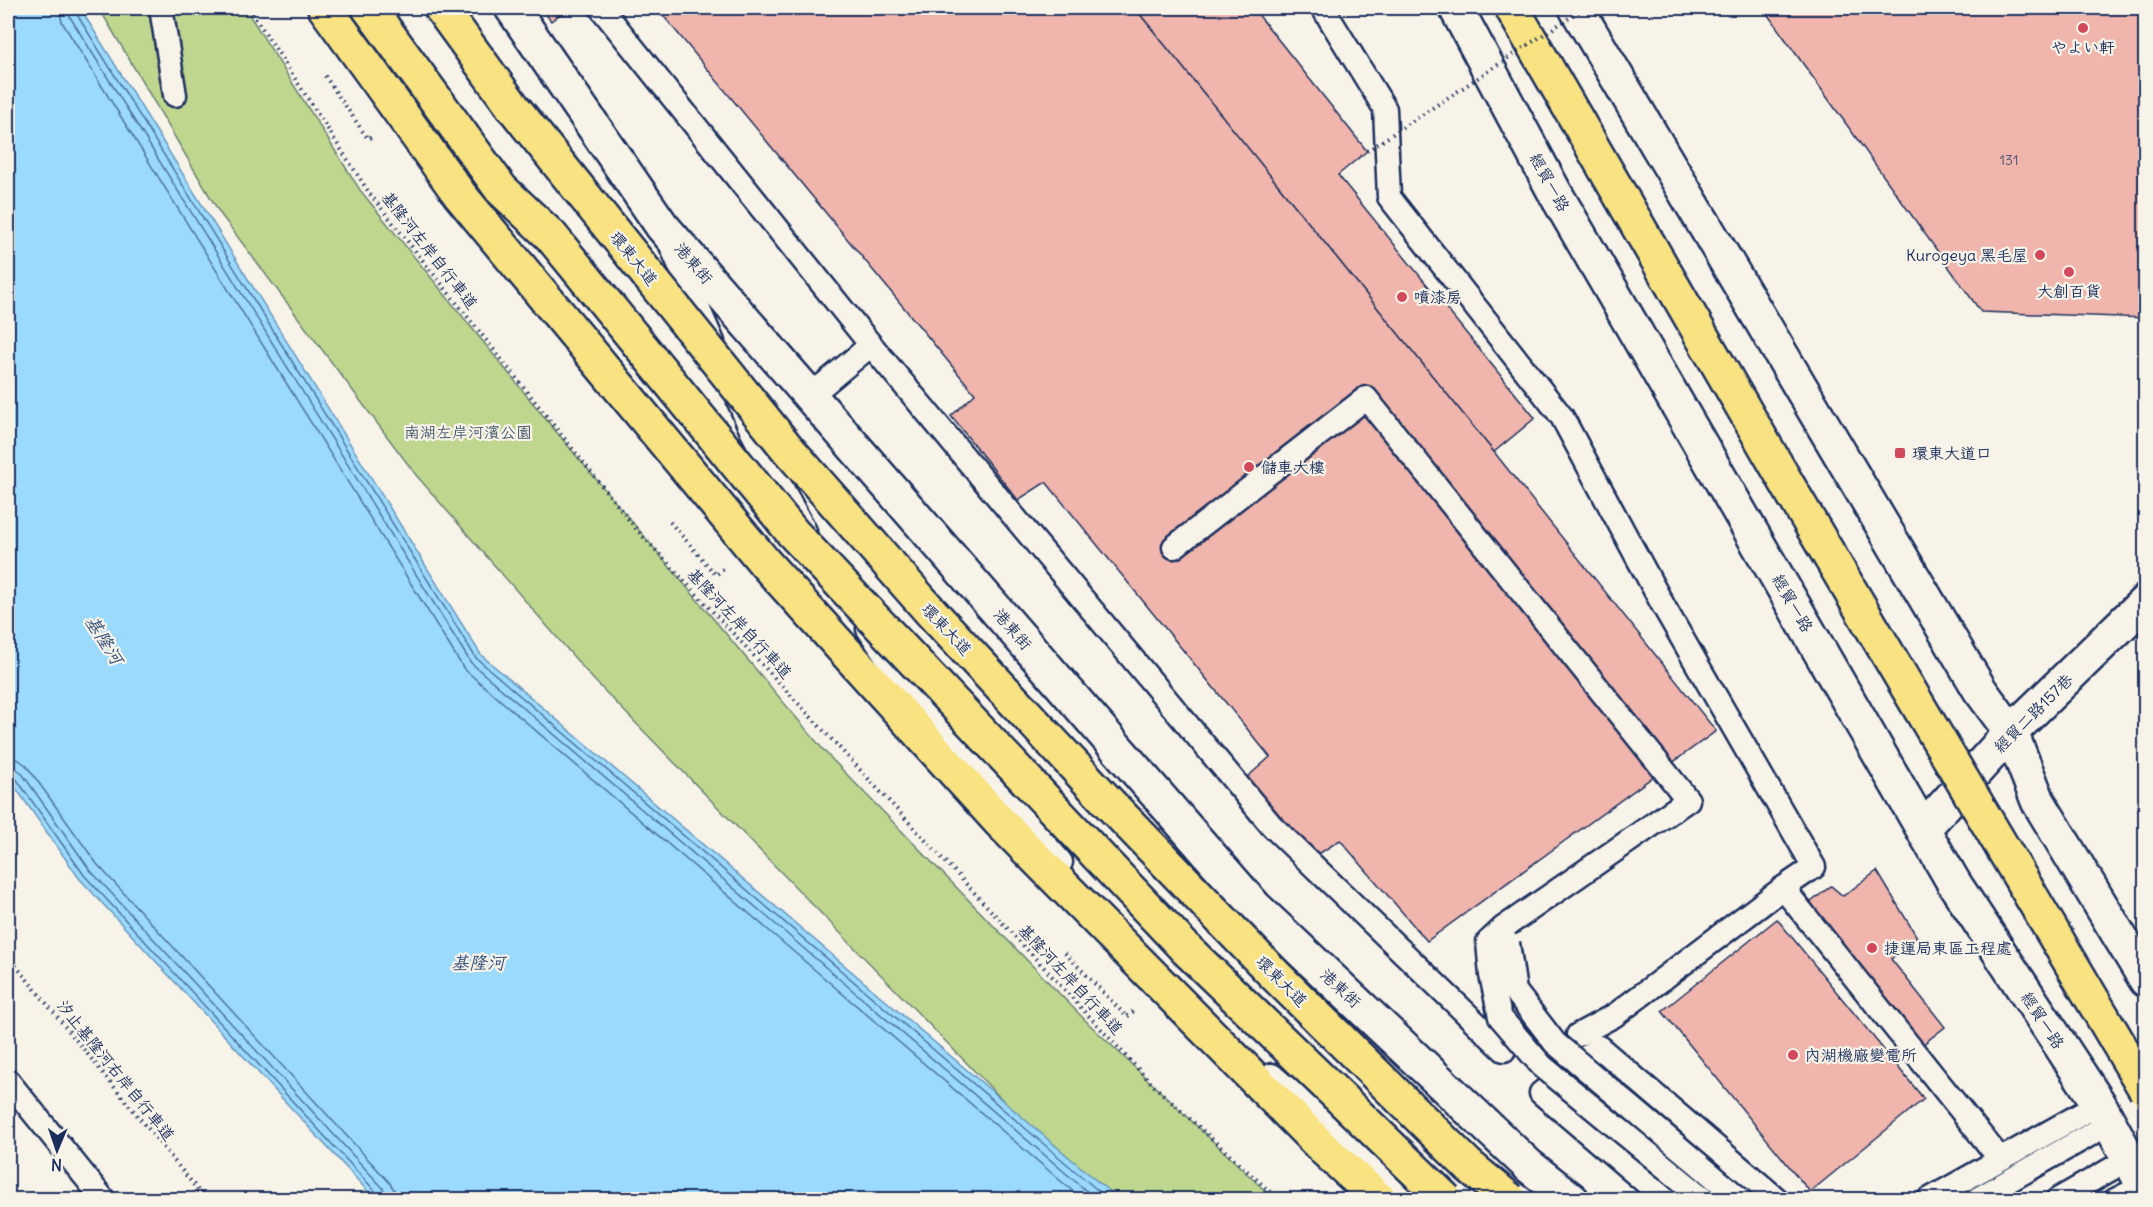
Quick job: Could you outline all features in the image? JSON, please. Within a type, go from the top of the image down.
[{"type":"highway","points":[[326,8],[460,195],[765,563],[1000,822],[1325,1150],[1380,1200]]},
{"type":"highway","points":[[369,8],[501,189],[551,236],[793,533],[1186,949],[1446,1200]]},
{"type":"highway","points":[[397,8],[521,181],[551,236]]},
{"type":"highway","name":"環東大道","points":[[441,8],[513,107],[787,448],[932,613],[1108,802],[1275,975],[1469,1166],[1510,1200]]},
{"type":"highway","points":[[1512,8],[1793,494],[2145,1090]]},
{"type":"street","name":"港東街","points":[[512,8],[662,226],[1255,908],[1529,1166],[1572,1200]]},
{"type":"street","name":"經貿一路","points":[[1456,8],[1554,190],[1954,883],[2104,1114],[2133,1183]]},
{"type":"street","points":[[1576,8],[1980,690],[2011,732],[2038,801],[2145,980]]},
{"type":"street","name":"經貿二路157巷","points":[[1924,828],[2011,732],[2145,601]]},
{"type":"lane","points":[[161,8],[175,95]]},
{"type":"lane","points":[[600,8],[871,345],[1272,826],[1504,1050]]},
{"type":"lane","points":[[1323,8],[1385,109],[1389,197],[1562,417],[1664,607],[1814,867],[1615,1016],[1578,1035]]},
{"type":"lane","points":[[662,226],[751,430],[811,541],[908,689],[1086,891],[1189,1001],[1312,1112],[1416,1200]]},
{"type":"lane","points":[[810,396],[871,345]]},
{"type":"lane","points":[[1174,547],[1366,398],[1688,800],[1500,938],[1491,975],[1500,1017],[1542,1066],[1705,1200]]},
{"type":"lane","points":[[1783,888],[2000,1159]]},
{"type":"lane","points":[[1500,938],[1515,991],[1555,1043],[1741,1200]]},
{"type":"lane","points":[[1666,1200],[1541,1093],[1599,1047],[1778,1200]]},
{"type":"lane","points":[[8,1081],[104,1200]]},
{"type":"lane","points":[[1928,1200],[2000,1159],[2104,1114]]},
{"type":"lane","points":[[1975,1200],[2104,1114]]},
{"type":"lane","points":[[2057,1200],[2133,1183]]},
{"type":"path","name":"基隆河左岸自行車道","points":[[249,8],[370,194],[637,530],[1154,1086],[1279,1200]]},
{"type":"path","points":[[1367,151],[1584,8]]},
{"type":"path","name":"汐止基隆河右岸自行車道","points":[[8,956],[206,1200]]},
{"type":"green space","name":"南湖左岸河濱公園","points":[[99,8],[245,8],[360,190],[549,423],[826,753],[1089,1024],[1274,1199],[1099,1199],[593,679],[416,475],[219,212]]},
{"type":"water","name":"基隆河","points":[[8,8],[80,8],[481,655],[1118,1199],[375,1199],[79,878],[8,777]]},
{"type":"building","points":[[541,8],[568,8],[551,21]]},
{"type":"building","name":"儲車大樓","points":[[657,8],[1135,8],[1716,731],[1427,941],[1340,840],[1311,859],[1245,779],[1270,757],[1046,482],[1018,500],[951,416],[975,394]]},
{"type":"building","name":"噴漆房","points":[[1135,8],[1253,8],[1367,151],[1338,175],[1535,418],[1494,452]]},
{"type":"building","points":[[1763,8],[2146,8],[2146,318],[1981,312]]},
{"type":"building","name":"捷運局東區工程處","points":[[1877,871],[1917,937],[1891,959],[1945,1027],[1922,1045],[1806,906],[1831,886],[1843,896]]},
{"type":"building","name":"內湖機廠變電所","points":[[1777,919],[1924,1099],[1810,1192],[1662,1011]]},
{"type":"place","name":"やよい軒","points":[[2083,28]]},
{"type":"place","name":"Kurogeya 黑毛屋","points":[[2040,255]]},
{"type":"place","name":"大創百貨","points":[[2069,272]]},
{"type":"place","name":"噴漆房","points":[[1402,297]]},
{"type":"place","name":"環東大道口","points":[[1900,453]]},
{"type":"place","name":"儲車大樓","points":[[1249,467]]},
{"type":"place","name":"捷運局東區工程處","points":[[1872,948]]},
{"type":"place","name":"內湖機廠變電所","points":[[1793,1055]]}]
